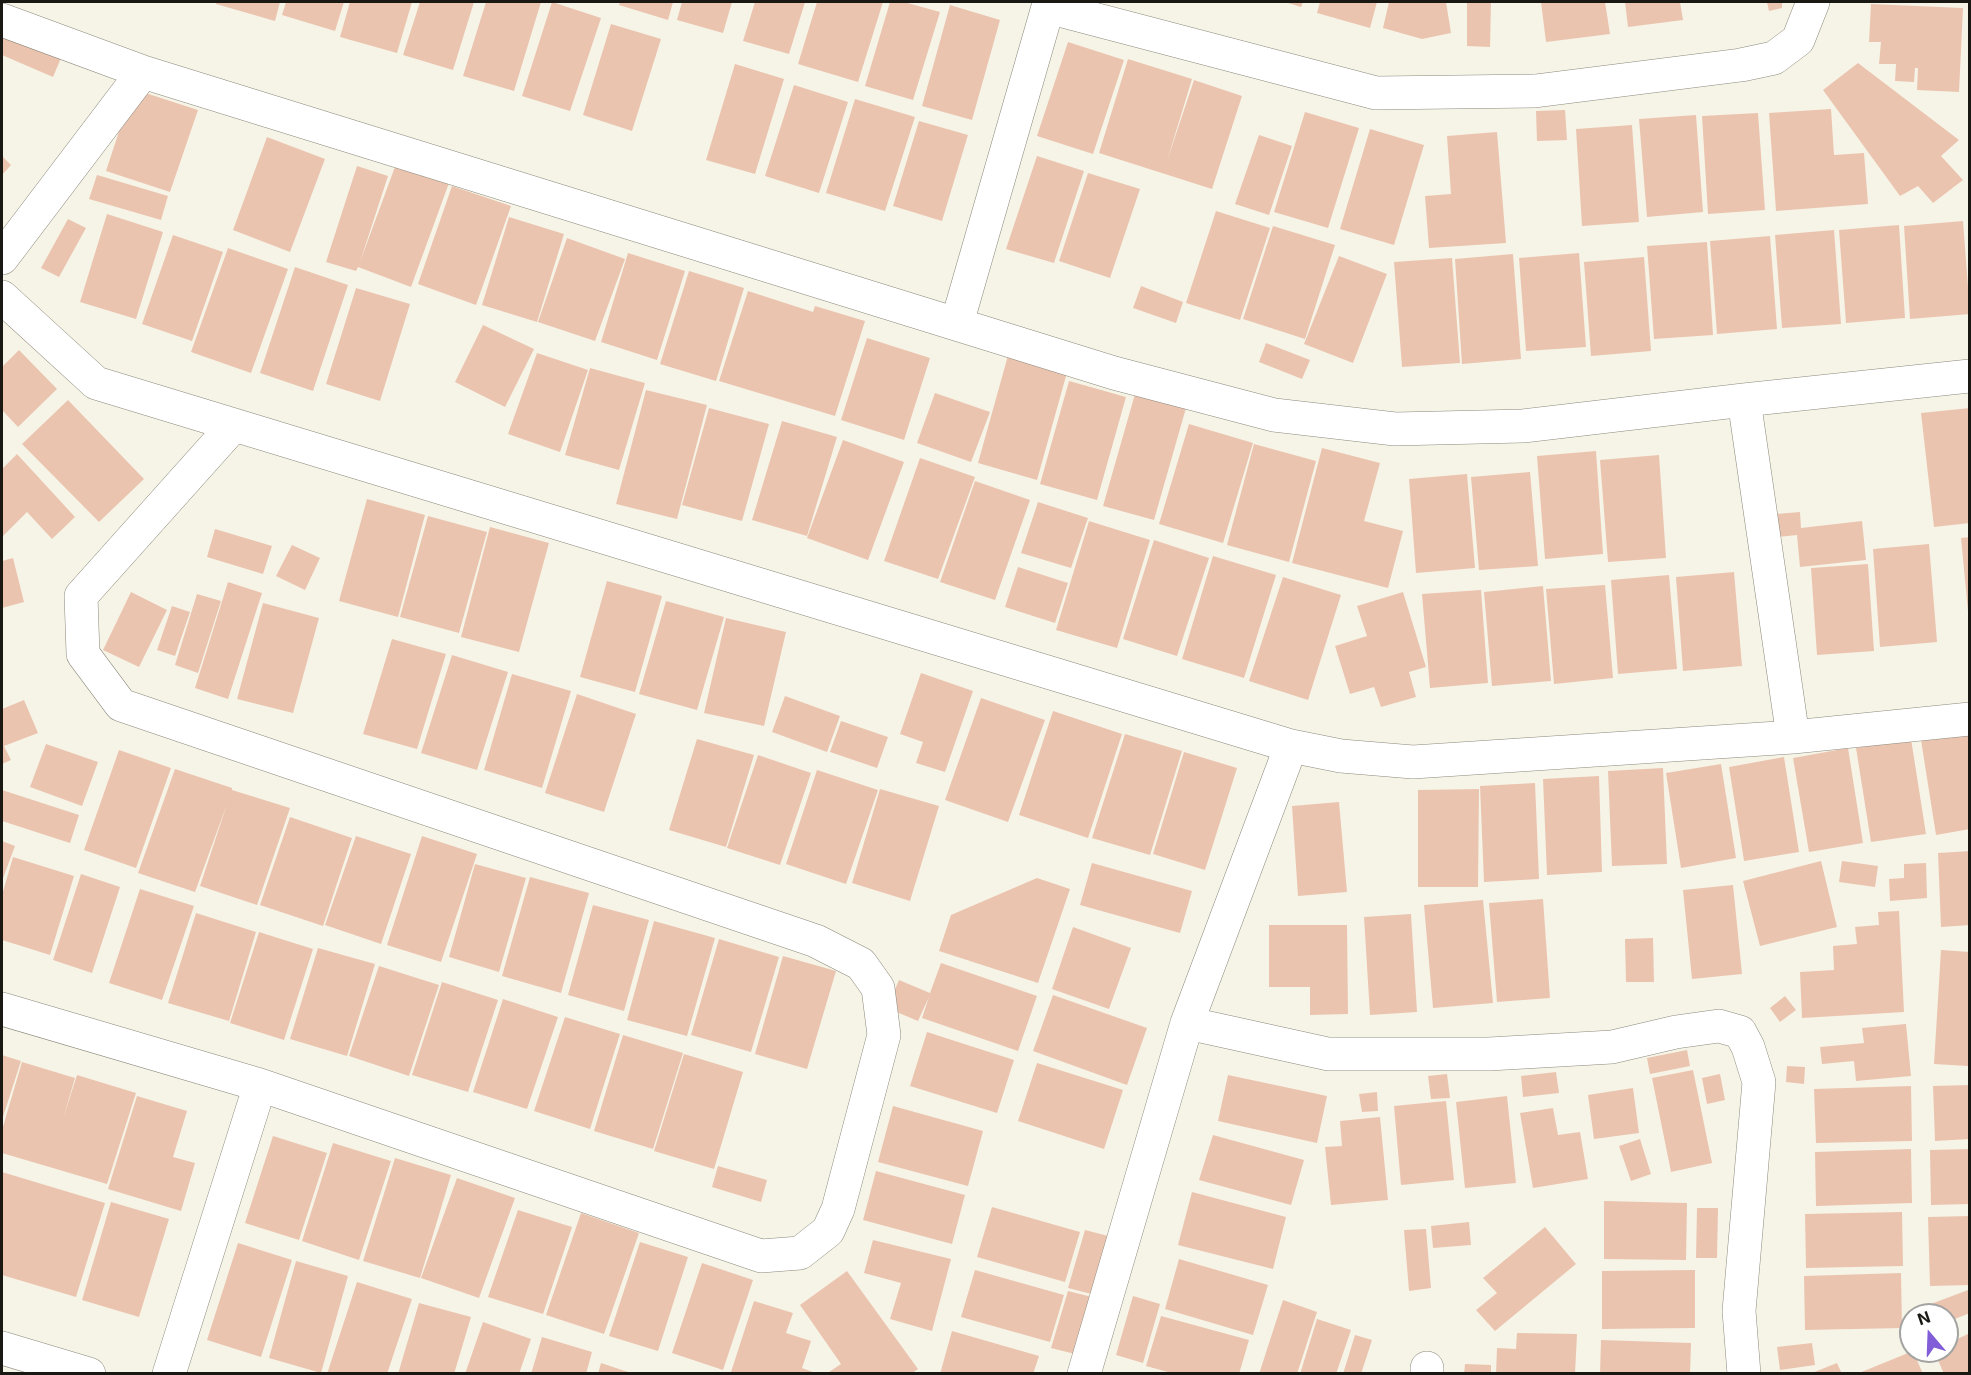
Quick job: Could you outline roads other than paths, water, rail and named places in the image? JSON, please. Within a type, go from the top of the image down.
[{"type":"street","points":[[957,323],[1039,4],[1376,93],[1535,91],[1741,66],[1774,58],[1798,40],[1813,2]]},
{"type":"street","points":[[2,20],[142,72],[1114,373],[1274,415],[1395,429],[1523,426],[1970,376]]},
{"type":"street","points":[[2,258],[142,72]]},
{"type":"street","points":[[2,297],[96,383],[1291,746],[1341,756],[1413,762],[1793,737],[1970,719]]},
{"type":"street","points":[[1744,400],[1793,737]]},
{"type":"street","points":[[2,1009],[260,1085],[760,1256],[800,1254],[828,1231],[838,1209],[884,1035],[878,988],[861,964],[816,941],[121,705],[83,654],[81,596],[234,425]]},
{"type":"street","points":[[1084,1374],[1186,1023],[1291,746]]},
{"type":"street","points":[[1186,1023],[1328,1054],[1489,1054],[1612,1047],[1676,1032],[1719,1026],[1740,1032],[1748,1047],[1759,1082],[1739,1311],[1744,1374]]},
{"type":"street","points":[[169,1374],[260,1085]]},
{"type":"street","points":[[2,1347],[89,1374]]}]
